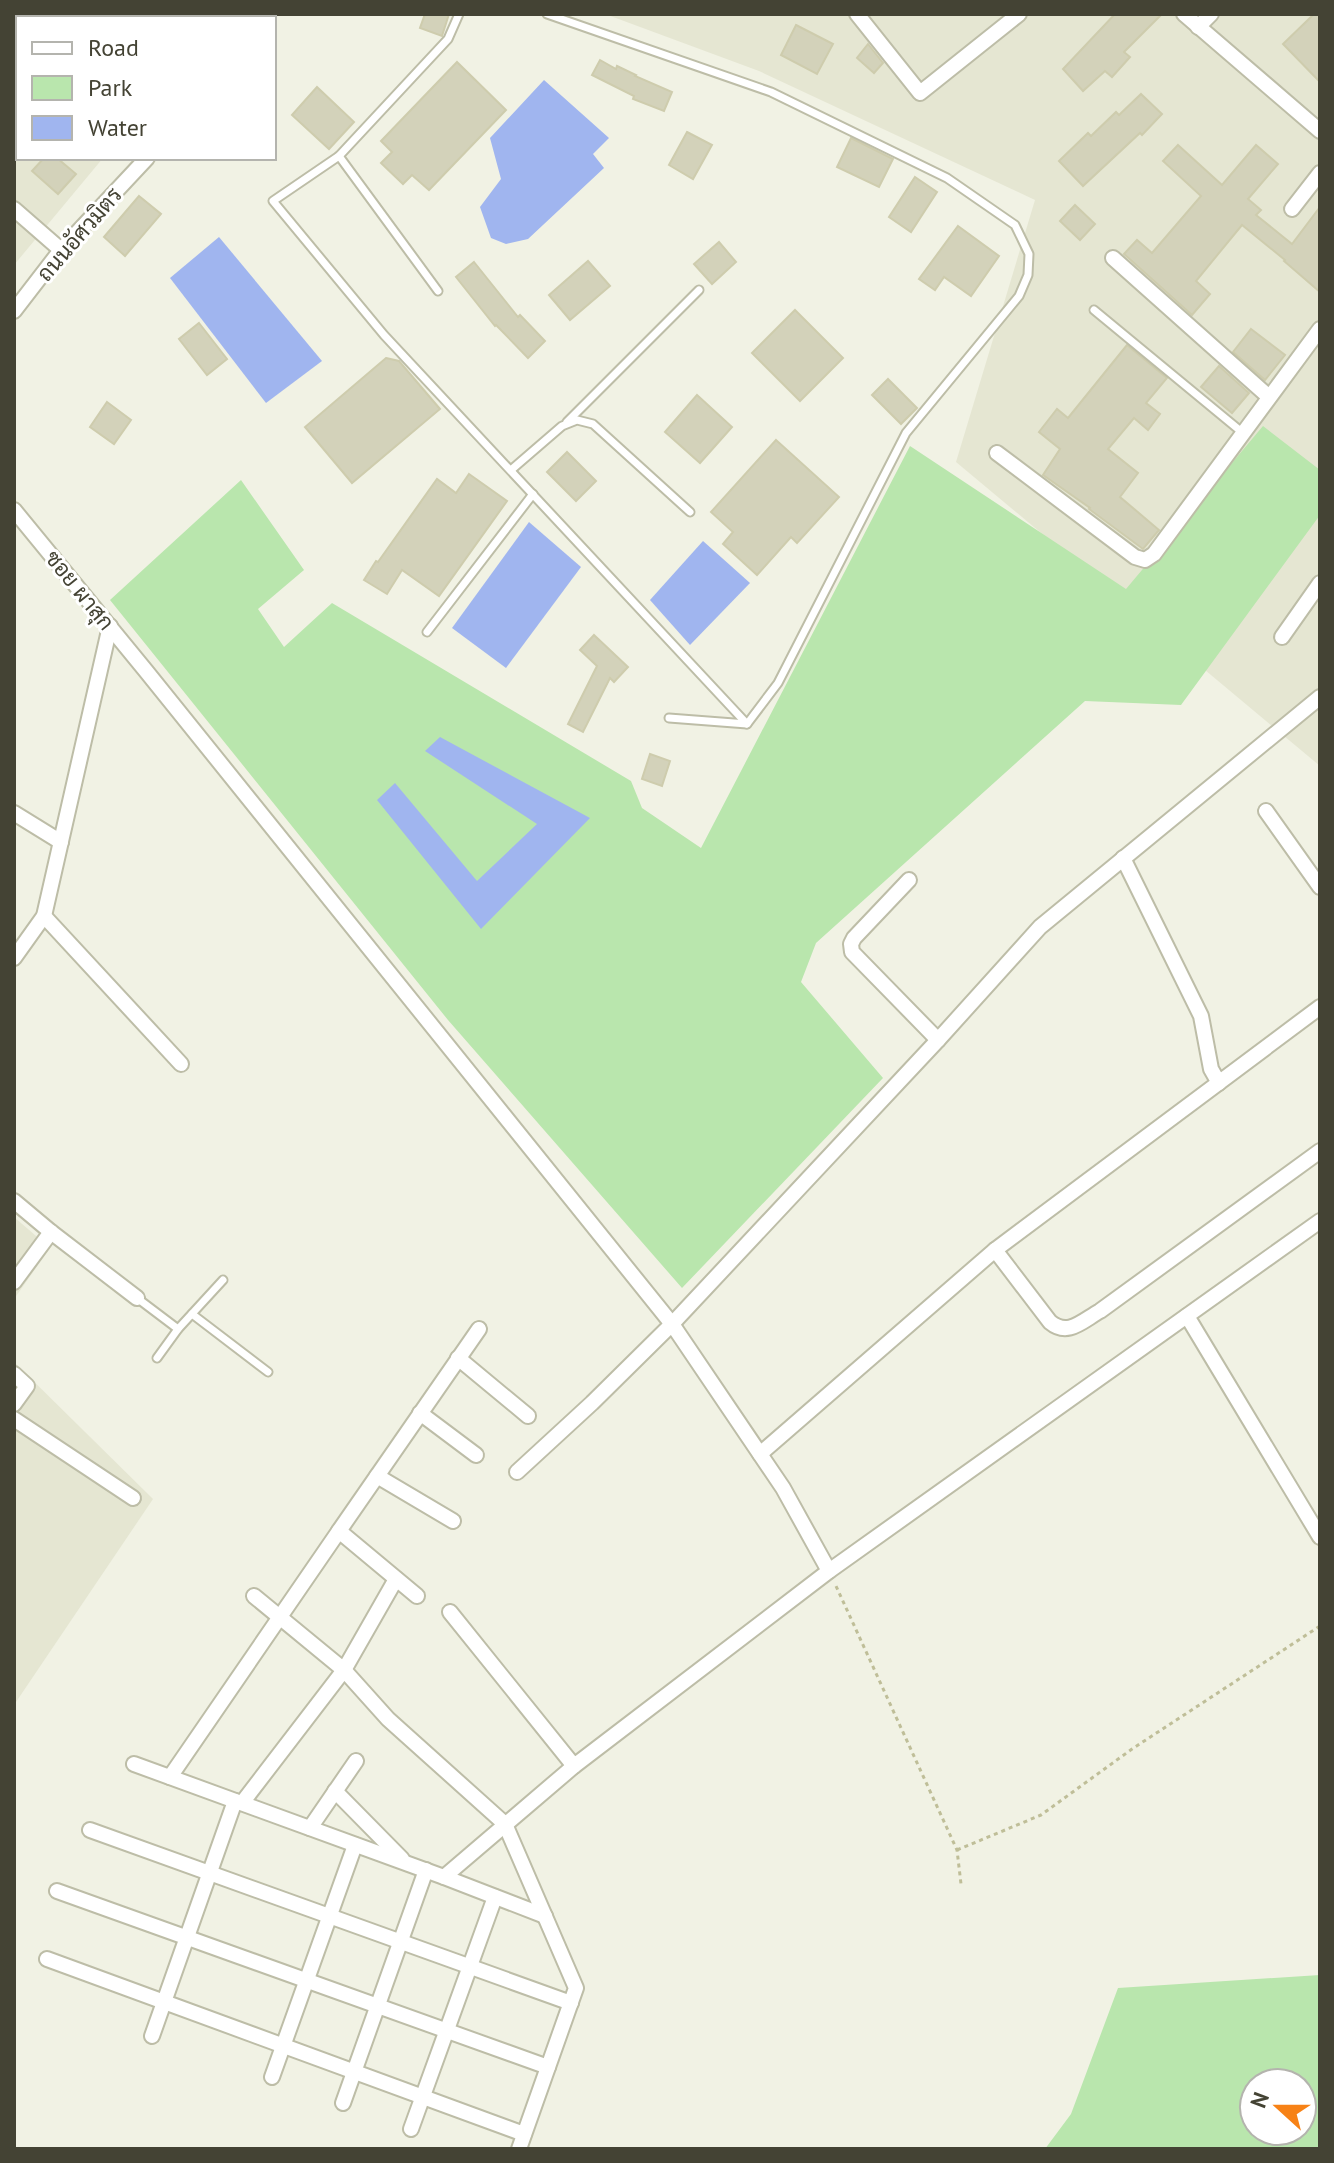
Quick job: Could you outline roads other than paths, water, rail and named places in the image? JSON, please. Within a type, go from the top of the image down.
[{"type":"street","points":[[857,14],[920,93],[1019,14]]},
{"type":"street","points":[[1184,14],[1320,131]]},
{"type":"street","points":[[1198,27],[1211,14]]},
{"type":"street","name":"ถนนอัศวมิตร","points":[[14,311],[61,250],[145,160]]},
{"type":"street","points":[[1292,209],[1320,173]]},
{"type":"street","points":[[14,209],[61,250]]},
{"type":"street","points":[[1113,258],[1269,397]]},
{"type":"street","points":[[997,453],[1135,557],[1145,560],[1154,554],[1320,329]]},
{"type":"street","name":"ซอย ผาสุก","points":[[14,510],[672,1324],[783,1488],[829,1571]]},
{"type":"street","points":[[1282,637],[1320,583]]},
{"type":"street","points":[[14,958],[44,916],[110,626]]},
{"type":"street","points":[[517,1472],[672,1324],[1040,927],[1320,697]]},
{"type":"street","points":[[1266,811],[1320,887]]},
{"type":"street","points":[[14,813],[61,842]]},
{"type":"street","points":[[1123,858],[1201,1016],[1211,1069],[1219,1083]]},
{"type":"street","points":[[909,880],[854,938],[852,952],[938,1040]]},
{"type":"street","points":[[44,916],[181,1064]]},
{"type":"street","points":[[760,1454],[995,1250],[1320,1007]]},
{"type":"street","points":[[995,1250],[1050,1322],[1061,1329],[1069,1329],[1100,1311],[1320,1151]]},
{"type":"street","points":[[14,1201],[137,1298]]},
{"type":"street","points":[[444,1877],[574,1766],[829,1571],[1320,1221]]},
{"type":"street","points":[[14,1282],[51,1232]]},
{"type":"street","points":[[1187,1316],[1320,1537]]},
{"type":"street","points":[[170,1777],[479,1329]]},
{"type":"street","points":[[458,1358],[528,1416]]},
{"type":"street","points":[[14,1374],[27,1386],[14,1404]]},
{"type":"street","points":[[420,1413],[476,1455]]},
{"type":"street","points":[[14,1419],[133,1498]]},
{"type":"street","points":[[377,1476],[453,1521]]},
{"type":"street","points":[[339,1531],[417,1596]]},
{"type":"street","points":[[152,2036],[209,1873],[238,1802],[344,1670],[396,1579]]},
{"type":"street","points":[[254,1596],[344,1670],[388,1719],[505,1824],[576,1988],[519,2149]]},
{"type":"street","points":[[450,1612],[574,1766]]},
{"type":"street","points":[[310,1828],[356,1761]]},
{"type":"street","points":[[134,1764],[545,1916]]},
{"type":"street","points":[[335,1791],[406,1863]]},
{"type":"street","points":[[90,1830],[571,2003]]},
{"type":"street","points":[[272,2077],[355,1845]]},
{"type":"street","points":[[343,2103],[426,1870]]},
{"type":"street","points":[[57,1891],[548,2067]]},
{"type":"street","points":[[411,2129],[495,1897]]},
{"type":"street","points":[[47,1959],[524,2134]]},
{"type":"lane","points":[[459,14],[448,39],[339,156],[273,201],[384,335],[747,724]]},
{"type":"lane","points":[[547,14],[771,92],[947,178],[1015,225],[1029,254],[1028,275],[1019,296],[906,433],[778,683],[747,724]]},
{"type":"lane","points":[[339,156],[438,291]]},
{"type":"lane","points":[[511,470],[562,426],[699,290]]},
{"type":"lane","points":[[1094,310],[1243,433]]},
{"type":"lane","points":[[562,426],[577,420],[593,424],[690,512]]},
{"type":"lane","points":[[427,632],[533,494]]},
{"type":"lane","points":[[669,718],[747,724]]},
{"type":"lane","points":[[157,1358],[178,1329],[223,1280]]},
{"type":"lane","points":[[137,1298],[178,1329]]},
{"type":"lane","points":[[192,1314],[268,1372]]},
{"type":"water","points":[[544,80],[609,138],[593,154],[604,168],[528,239],[506,244],[491,238],[480,207],[501,179],[490,138]]},
{"type":"water","points":[[219,237],[322,361],[266,403],[170,278]]},
{"type":"water","points":[[529,522],[581,567],[506,668],[452,628]]},
{"type":"water","points":[[703,541],[750,583],[690,645],[650,600]]},
{"type":"water","points":[[440,737],[590,818],[481,929],[377,800],[395,783],[477,881],[537,824],[425,751]]}]
